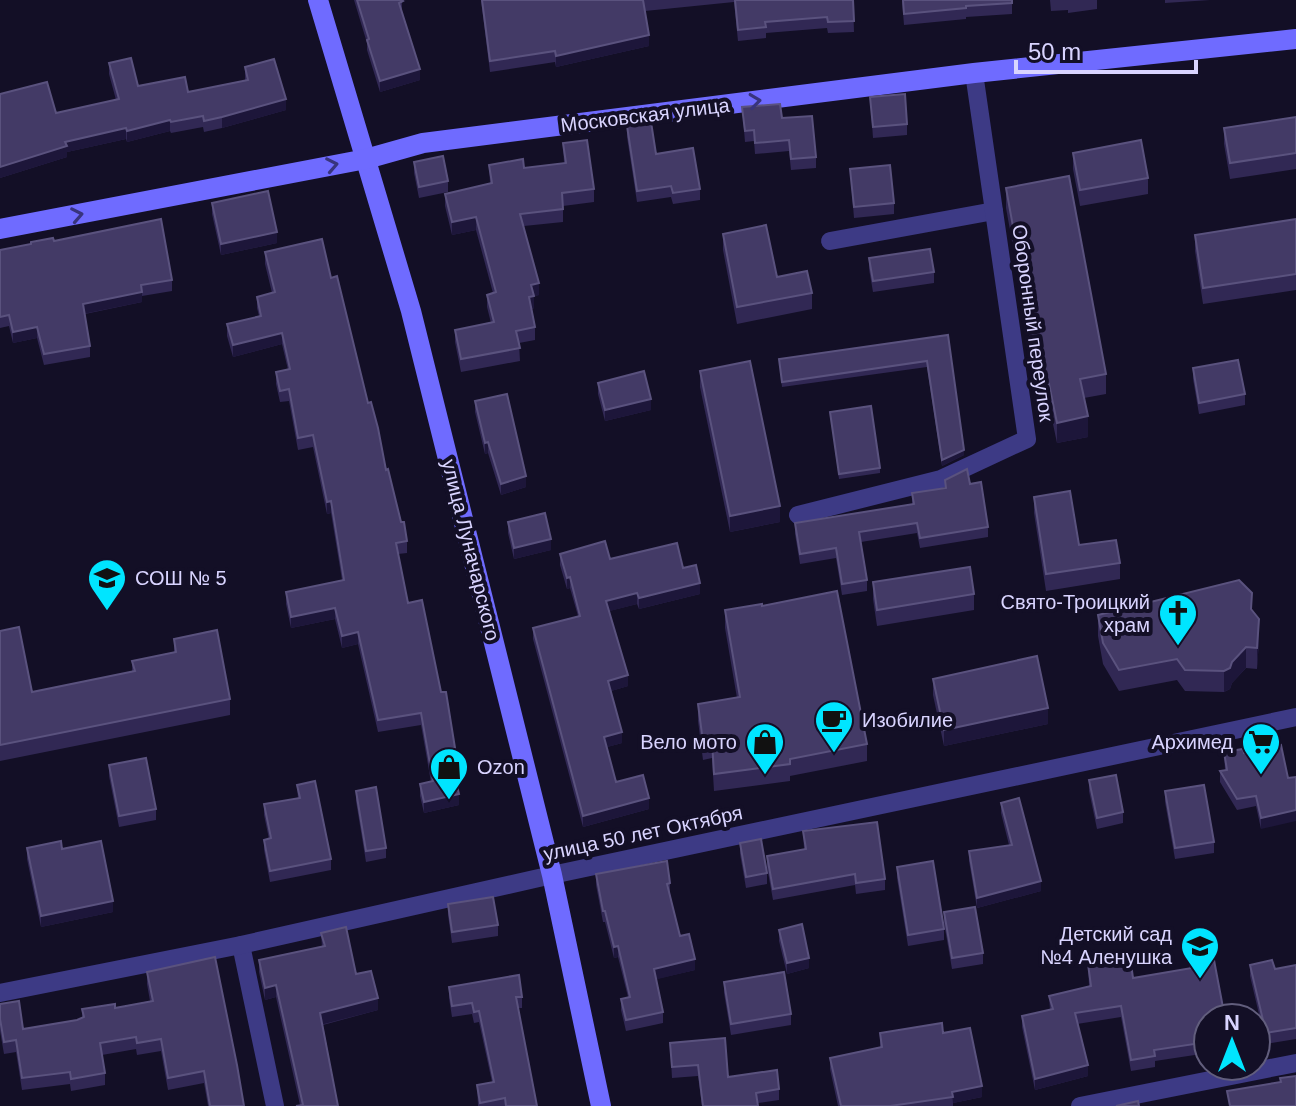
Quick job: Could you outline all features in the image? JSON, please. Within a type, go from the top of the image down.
[{"type":"street","name":"улица Луначарского","points":[[318,0],[411,311],[552,875],[601,1106]]},
{"type":"street","name":"Московская улица","points":[[0,229],[366,159],[423,143],[974,73],[1296,39]]},
{"type":"street","name":"Оборонный переулок","points":[[798,515],[941,479],[1027,439],[974,73]]},
{"type":"street","name":"Оборонный переулок","points":[[830,241],[994,211]]},
{"type":"street","name":"улица 50 лет Октября","points":[[0,993],[241,945],[552,875],[1296,717]]},
{"type":"street","points":[[241,945],[275,1106]]},
{"type":"street","points":[[1080,1106],[1296,1063]]},
{"type":"building","points":[[357,0],[403,1],[399,3],[420,69],[380,81]]},
{"type":"building","points":[[482,0],[643,0],[649,35],[556,56],[555,51],[490,61]]},
{"type":"building","points":[[735,0],[853,0],[854,21],[828,22],[827,17],[765,22],[766,27],[738,30]]},
{"type":"building","points":[[903,0],[1012,0],[1012,3],[904,14]]},
{"type":"building","points":[[131,58],[138,86],[185,77],[188,92],[248,80],[245,67],[274,59],[286,99],[204,121],[203,116],[170,120],[65,142],[67,146],[0,167],[0,94],[47,82],[56,113],[119,99],[109,63]]},
{"type":"building","points":[[905,94],[907,124],[873,127],[870,97]]},
{"type":"building","points":[[780,104],[782,118],[812,116],[816,157],[791,159],[789,140],[755,143],[754,130],[745,131],[742,107]]},
{"type":"building","points":[[1296,117],[1296,153],[1230,163],[1224,128]]},
{"type":"building","points":[[651,122],[656,154],[693,148],[700,189],[673,193],[671,186],[637,191],[627,126]]},
{"type":"building","points":[[587,140],[594,189],[562,193],[563,209],[520,214],[539,283],[531,285],[534,296],[529,297],[535,327],[516,331],[520,348],[461,359],[455,330],[494,322],[487,295],[496,292],[476,217],[452,222],[445,194],[492,183],[489,165],[523,159],[524,168],[566,163],[563,143]]},
{"type":"building","points":[[1141,140],[1148,178],[1080,190],[1073,153]]},
{"type":"building","points":[[443,156],[448,181],[419,187],[414,162]]},
{"type":"building","points":[[890,165],[894,203],[854,207],[850,169]]},
{"type":"building","points":[[1069,176],[1106,374],[1080,379],[1088,416],[1057,423],[1049,384],[1042,386],[1006,188]]},
{"type":"building","points":[[268,191],[277,232],[221,244],[212,203]]},
{"type":"building","points":[[161,219],[172,280],[141,285],[142,292],[83,304],[90,346],[44,354],[37,327],[13,332],[9,315],[0,317],[0,250]]},
{"type":"building","points":[[1296,219],[1296,274],[1203,288],[1195,235]]},
{"type":"building","points":[[766,225],[777,277],[807,271],[812,293],[737,307],[723,234]]},
{"type":"building","points":[[322,239],[331,278],[337,276],[368,403],[371,402],[378,428],[386,470],[401,522],[404,522],[407,541],[396,543],[408,603],[422,600],[441,692],[446,692],[455,748],[448,749],[459,794],[424,802],[420,784],[433,781],[421,713],[378,720],[358,632],[342,636],[335,608],[291,617],[286,592],[344,580],[331,501],[327,502],[313,435],[298,438],[289,389],[280,391],[276,372],[290,369],[282,333],[233,345],[227,324],[261,316],[257,297],[275,292],[265,252]]},
{"type":"building","points":[[930,249],[934,272],[873,281],[869,258]]},
{"type":"building","points":[[948,335],[964,450],[942,460],[927,361],[782,382],[779,359]]},
{"type":"building","points":[[1238,360],[1245,394],[1199,403],[1193,368]]},
{"type":"building","points":[[750,361],[780,506],[730,516],[700,371]]},
{"type":"building","points":[[644,371],[651,399],[605,410],[598,383]]},
{"type":"building","points":[[507,394],[526,476],[501,484],[488,442],[485,443],[475,401]]},
{"type":"building","points":[[871,406],[880,468],[839,474],[830,412]]},
{"type":"building","points":[[967,469],[970,484],[981,482],[988,527],[920,538],[917,523],[859,532],[867,580],[842,584],[836,548],[800,554],[795,523],[914,504],[912,493],[946,488],[945,480]]},
{"type":"building","points":[[1070,491],[1079,545],[1116,540],[1120,563],[1046,574],[1034,497]]},
{"type":"building","points":[[545,513],[551,539],[514,548],[508,522]]},
{"type":"building","points":[[605,541],[610,559],[677,543],[683,568],[696,565],[700,583],[639,598],[637,593],[606,601],[628,675],[608,681],[622,732],[604,737],[616,782],[643,775],[649,798],[583,816],[533,628],[580,616],[570,577],[567,578],[560,554]]},
{"type":"building","points":[[970,567],[974,594],[877,610],[873,582]]},
{"type":"building","name":"Свято-Троицкий храм","points":[[1239,580],[1252,593],[1251,609],[1259,619],[1257,648],[1246,647],[1224,671],[1185,670],[1177,659],[1119,670],[1103,643],[1098,615]]},
{"type":"building","points":[[837,591],[867,744],[790,759],[790,764],[714,774],[712,741],[703,742],[698,704],[740,697],[725,610]]},
{"type":"building","points":[[19,627],[32,692],[135,671],[132,661],[176,652],[174,639],[217,630],[230,699],[0,745],[0,631]]},
{"type":"building","name":"Свято-Троицкий храм","points":[[1037,656],[1048,708],[944,730],[933,679]]},
{"type":"building","points":[[1281,745],[1288,778],[1296,777],[1296,810],[1261,818],[1256,796],[1237,799],[1220,771],[1227,770],[1224,752],[1243,749],[1244,753]]},
{"type":"building","points":[[146,758],[156,809],[119,816],[109,765]]},
{"type":"building","points":[[1116,775],[1123,812],[1097,818],[1089,780]]},
{"type":"building","points":[[315,781],[331,859],[270,871],[264,840],[271,838],[264,804],[300,798],[297,785]]},
{"type":"building","points":[[1204,785],[1214,842],[1175,848],[1165,791]]},
{"type":"building","points":[[376,787],[386,848],[366,851],[356,791]]},
{"type":"building","points":[[1019,798],[1041,881],[977,898],[969,851],[1012,845],[1001,803]]},
{"type":"building","points":[[877,822],[885,879],[856,883],[855,874],[773,889],[767,856],[806,849],[803,831]]},
{"type":"building","points":[[761,839],[767,873],[746,877],[740,843]]},
{"type":"building","points":[[61,841],[62,849],[101,841],[113,901],[41,916],[27,848]]},
{"type":"building","points":[[667,861],[670,883],[667,884],[680,936],[689,934],[695,959],[654,969],[663,1012],[626,1020],[621,999],[630,997],[618,946],[614,947],[603,911],[596,874]]},
{"type":"building","points":[[933,861],[944,929],[908,935],[897,867]]},
{"type":"building","points":[[493,897],[498,925],[452,932],[448,904]]},
{"type":"building","points":[[975,907],[983,953],[952,958],[944,912]]},
{"type":"building","points":[[802,924],[809,958],[787,963],[779,930]]},
{"type":"building","points":[[346,927],[356,974],[371,971],[378,998],[320,1013],[338,1106],[296,1106],[303,1105],[276,985],[265,988],[259,960],[325,946],[321,933]]},
{"type":"building","points":[[1210,939],[1222,1002],[1192,1002],[1192,1044],[1154,1050],[1155,1056],[1131,1060],[1121,1006],[1075,1013],[1088,1065],[1035,1079],[1022,1016],[1053,1009],[1049,996],[1091,986],[1088,964],[1130,957],[1133,978],[1192,968],[1187,943]]},
{"type":"building","points":[[215,957],[244,1106],[210,1106],[204,1071],[168,1078],[161,1039],[137,1043],[136,1037],[100,1043],[105,1073],[71,1079],[70,1072],[22,1078],[16,1040],[4,1042],[0,1004],[19,1001],[23,1029],[77,1020],[84,1017],[82,1009],[115,1004],[115,1008],[153,1001],[147,972]]},
{"type":"building","points":[[1272,960],[1275,969],[1296,965],[1296,1028],[1272,1032],[1272,1002],[1259,1002],[1250,965]]},
{"type":"building","points":[[784,972],[791,1014],[731,1024],[724,982]]},
{"type":"building","points":[[519,975],[522,997],[516,997],[537,1106],[506,1106],[505,1098],[480,1103],[477,1085],[494,1082],[479,1011],[474,1012],[472,1003],[452,1006],[449,987]]},
{"type":"building","points":[[942,1023],[943,1033],[970,1028],[982,1086],[952,1092],[953,1097],[890,1106],[841,1106],[830,1058],[882,1047],[880,1033]]},
{"type":"building","points":[[725,1038],[728,1077],[777,1070],[779,1089],[756,1093],[758,1106],[703,1106],[698,1065],[672,1067],[670,1043]]},
{"type":"building","points":[[1296,1076],[1296,1106],[1230,1106],[1227,1091],[1281,1082],[1280,1078]]},
{"type":"building","points":[[1138,1101],[1139,1106],[1116,1106]]},
{"type":"place","name":"СОШ № 5","points":[[107,612]]},
{"type":"place","name":"Свято-Троицкий храм","points":[[1178,647]]},
{"type":"place","name":"Изобилие","points":[[834,754]]},
{"type":"place","name":"Вело мото","points":[[765,776]]},
{"type":"place","name":"Архимед","points":[[1261,776]]},
{"type":"place","name":"Ozon","points":[[449,801]]},
{"type":"place","name":"Детский сад №4 Аленушка","points":[[1200,980]]}]
